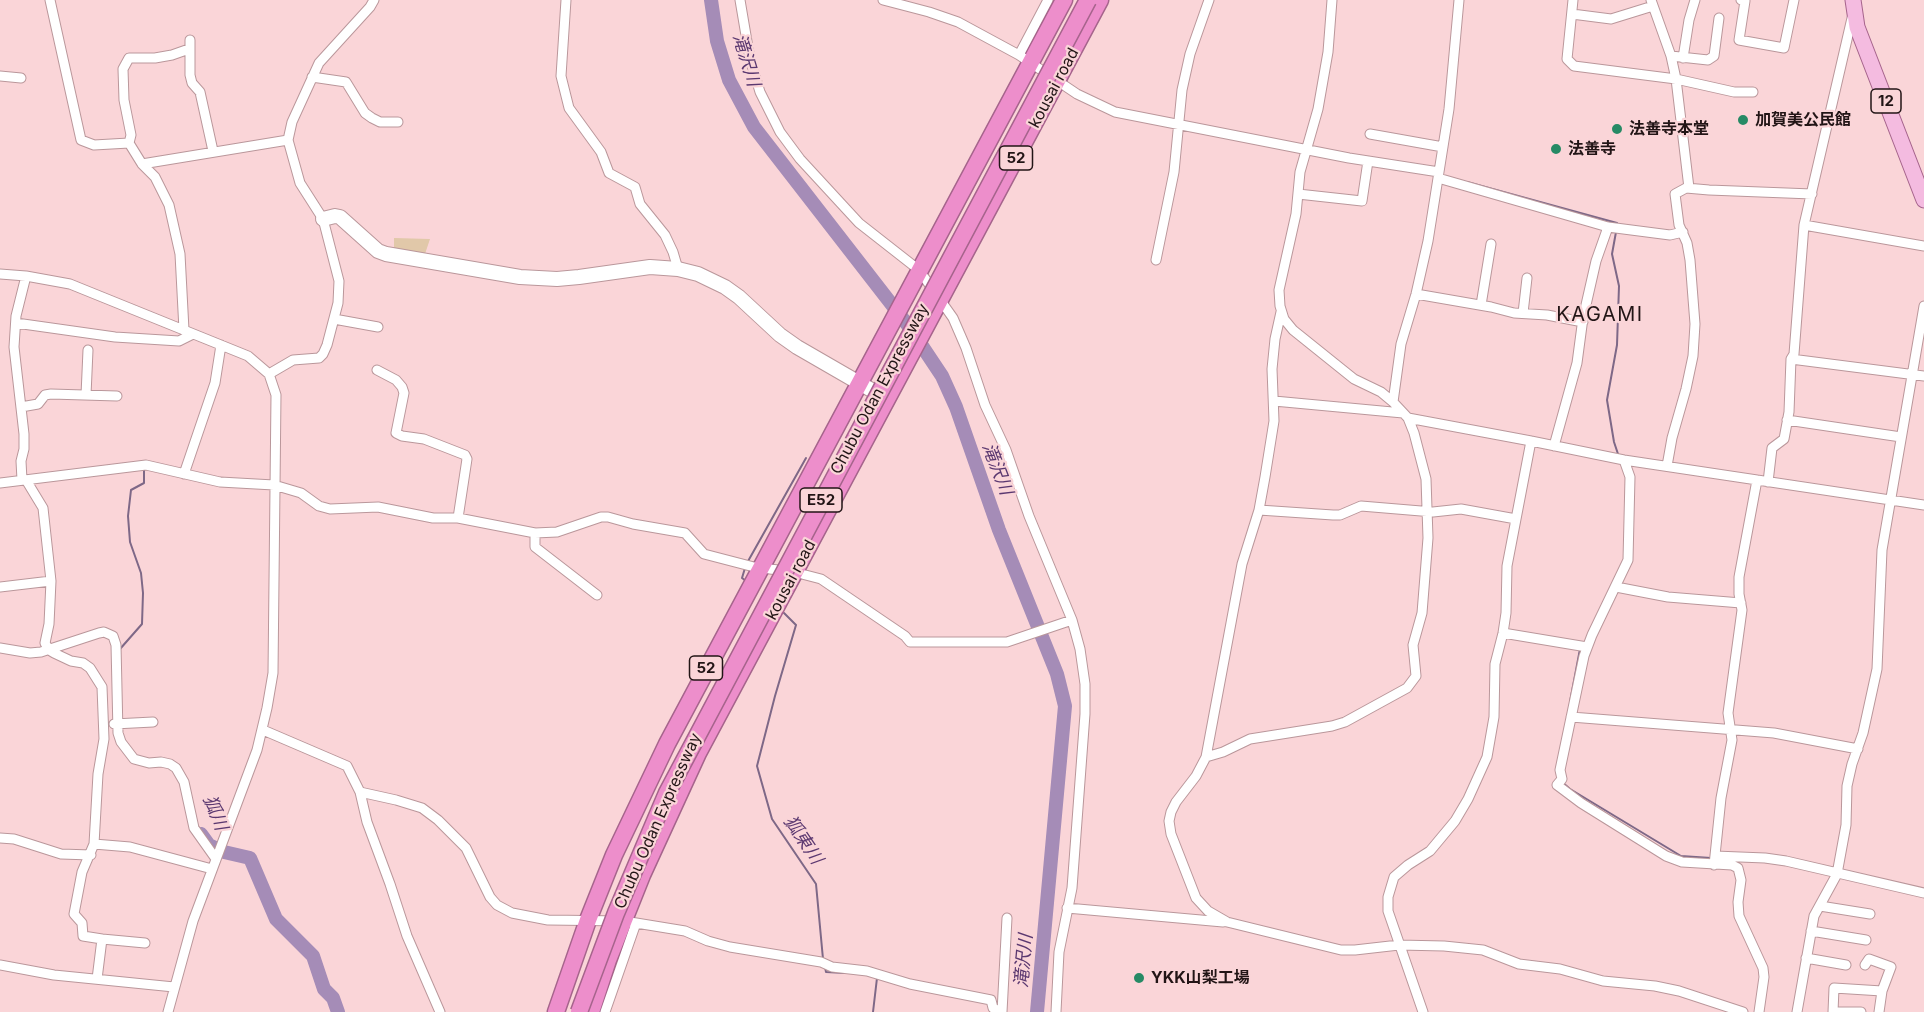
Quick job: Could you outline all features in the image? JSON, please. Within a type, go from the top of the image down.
[{"type":"highway","name":"kousai road","points":[[556,1012],[588,920],[640,797],[757,567],[915,278],[1024,59],[1064,0]]},
{"type":"highway","name":"Chubu Odan Expressway","points":[[579,1012],[616,913],[667,794],[1088,0]]},
{"type":"highway","name":"kousai road","points":[[591,1012],[630,922],[658,837],[698,753],[1100,0]]},
{"type":"main road","name":"12","points":[[1854,7],[1857,27],[1924,200]]},
{"type":"street","points":[[50,0],[81,140],[94,145],[129,143]]},
{"type":"street","points":[[269,374],[293,360],[319,358],[323,354],[334,319],[340,288],[323,219],[300,183],[288,140],[292,122],[312,77],[326,54],[374,0]]},
{"type":"street","points":[[566,0],[561,76],[569,108],[601,152],[609,173],[635,187],[640,204],[664,235],[673,252],[678,269]]},
{"type":"street","points":[[740,0],[750,59],[760,92],[780,132],[800,159],[859,224],[940,299],[952,318],[966,348],[985,405],[1006,450],[1080,649],[1085,684],[1085,714],[1072,888],[1059,952],[1056,1012]]},
{"type":"street","points":[[883,0],[958,22],[1024,59],[1077,94],[1115,112],[1439,175],[1613,227],[1670,235],[1683,232]]},
{"type":"street","points":[[1024,59],[1048,0]]},
{"type":"street","points":[[1155,260],[1174,172],[1182,90],[1190,54],[1209,0]]},
{"type":"street","points":[[1227,922],[1208,911],[1196,898],[1171,834],[1169,820],[1176,802],[1196,776],[1206,757],[1242,564],[1259,510],[1274,421],[1272,369],[1281,312],[1279,290],[1296,214],[1306,149],[1318,109],[1328,52],[1332,0]]},
{"type":"street","points":[[1393,402],[1401,344],[1416,294],[1428,241],[1439,175],[1453,76],[1460,0]]},
{"type":"street","points":[[1573,0],[1567,59],[1574,66],[1676,79],[1734,92],[1753,92]]},
{"type":"street","points":[[1683,58],[1689,20],[1695,0]]},
{"type":"street","points":[[1741,0],[1745,1],[1739,40],[1784,48],[1794,0]]},
{"type":"street","points":[[1572,14],[1611,19],[1652,3],[1671,56],[1676,79],[1689,188]]},
{"type":"street","points":[[1768,482],[1772,448],[1784,439],[1787,420],[1804,225],[1854,7]]},
{"type":"street","points":[[1671,56],[1708,60],[1714,56],[1719,18]]},
{"type":"street","points":[[188,332],[180,254],[169,205],[155,177],[142,165],[129,143],[131,135],[124,100],[123,69],[129,58],[172,55],[190,45],[190,75],[192,83],[200,92],[213,151]]},
{"type":"street","points":[[0,76],[21,78]]},
{"type":"street","points":[[312,77],[346,82],[365,113],[380,122],[398,122]]},
{"type":"street","points":[[1370,134],[1443,147]]},
{"type":"street","points":[[142,165],[213,151],[288,140]]},
{"type":"street","points":[[1298,194],[1362,201],[1368,161]]},
{"type":"street","points":[[1667,466],[1672,438],[1686,389],[1695,327],[1690,260],[1687,243],[1679,225],[1675,194],[1682,189],[1689,188],[1812,194]]},
{"type":"street","points":[[323,219],[340,217],[378,251],[386,254],[520,277],[557,279],[636,268],[678,269],[698,274],[725,287],[739,297],[780,335],[797,347],[887,399]]},
{"type":"street","points":[[1804,225],[1924,246]]},
{"type":"street","points":[[1554,446],[1577,363],[1596,261],[1613,227]]},
{"type":"street","points":[[1481,305],[1491,244]]},
{"type":"street","points":[[0,273],[70,284],[248,356],[269,374],[276,395],[273,674],[263,730],[189,932],[168,1012]]},
{"type":"street","points":[[26,276],[16,323],[14,347],[24,434],[21,461],[24,480],[43,508],[51,581],[47,647]]},
{"type":"street","points":[[1523,313],[1527,278]]},
{"type":"street","points":[[1416,294],[1583,322]]},
{"type":"street","points":[[1797,1012],[1814,916],[1836,876],[1846,825],[1847,786],[1877,669],[1880,573],[1890,500],[1924,306]]},
{"type":"street","points":[[1206,757],[1224,752],[1250,739],[1345,722],[1411,684],[1416,676],[1413,645],[1420,622],[1426,570],[1427,511],[1426,479],[1414,433],[1405,416],[1393,402],[1381,392],[1354,379],[1311,347],[1293,330],[1281,312]]},
{"type":"street","points":[[334,319],[378,327]]},
{"type":"street","points":[[16,323],[116,337],[179,341],[188,332]]},
{"type":"street","points":[[184,474],[215,383],[221,345]]},
{"type":"street","points":[[86,395],[88,350]]},
{"type":"street","points":[[1791,359],[1924,376]]},
{"type":"street","points":[[377,370],[396,380],[404,393],[396,433],[402,436],[424,438],[465,455],[467,459],[458,518]]},
{"type":"street","points":[[21,407],[38,404],[45,395],[117,396]]},
{"type":"street","points":[[1274,401],[1405,416],[1621,460],[1924,505]]},
{"type":"street","points":[[1787,420],[1901,437]]},
{"type":"street","points":[[1423,1012],[1388,911],[1390,886],[1400,871],[1430,851],[1455,821],[1480,774],[1491,738],[1495,664],[1503,633],[1507,566],[1531,441]]},
{"type":"street","points":[[1621,460],[1630,477],[1629,553],[1626,568],[1583,647],[1558,787],[1666,856],[1682,862],[1765,858],[1803,865],[1836,876],[1924,892]]},
{"type":"street","points":[[0,483],[146,465],[220,482],[274,485],[301,492],[320,506],[330,509],[378,507],[434,518],[458,518],[535,533],[557,532],[601,516],[685,533],[704,554],[821,579],[906,636],[910,642],[1007,642],[1068,621]]},
{"type":"street","points":[[1715,860],[1721,798],[1732,740],[1728,713],[1742,610],[1738,594],[1739,577],[1757,480]]},
{"type":"street","points":[[1259,510],[1333,515],[1346,513],[1354,508],[1372,506],[1427,511],[1461,509],[1516,519]]},
{"type":"street","points":[[535,533],[535,547],[597,595]]},
{"type":"street","points":[[0,587],[51,581]]},
{"type":"street","points":[[1616,587],[1668,597],[1741,603]]},
{"type":"street","points":[[0,648],[30,653],[99,633],[104,632],[112,636],[116,645],[122,723],[121,742],[134,759],[149,763],[170,764],[181,775],[194,828],[216,859]]},
{"type":"street","points":[[1503,633],[1583,647]]},
{"type":"street","points":[[47,647],[90,668],[102,687],[104,739],[98,774],[94,844],[82,872],[74,914],[82,923],[83,936],[145,943]]},
{"type":"street","points":[[1571,717],[1774,733],[1858,749]]},
{"type":"street","points":[[103,726],[153,722]]},
{"type":"street","points":[[263,730],[347,766],[360,792],[367,822],[407,936],[440,1012]]},
{"type":"street","points":[[360,792],[422,808],[438,820],[466,848],[490,897],[503,910],[548,920],[630,922],[685,931],[730,947],[821,962],[832,967],[867,971],[910,984],[991,999],[993,1008],[1001,1012],[1007,918]]},
{"type":"street","points":[[0,838],[14,839],[61,854],[91,855]]},
{"type":"street","points":[[94,844],[130,847],[212,869]]},
{"type":"street","points":[[1715,860],[1738,868],[1740,874],[1739,916],[1763,968],[1764,977],[1759,1012]]},
{"type":"street","points":[[1820,906],[1870,914]]},
{"type":"street","points":[[1067,908],[1227,922],[1341,950],[1399,945],[1483,950],[1519,964],[1560,969],[1603,981],[1679,991],[1743,1012]]},
{"type":"street","points":[[604,1012],[630,922]]},
{"type":"street","points":[[1811,931],[1866,940]]},
{"type":"street","points":[[97,979],[102,939]]},
{"type":"street","points":[[1806,958],[1846,964]]},
{"type":"street","points":[[1865,965],[1869,958],[1891,967],[1882,991],[1879,1012]]},
{"type":"street","points":[[0,965],[54,975],[174,987]]},
{"type":"street","points":[[1861,1012],[1833,1012],[1834,988],[1882,991]]},
{"type":"shaded area","points":[[394,238],[430,239],[424,257],[394,251]]},
{"type":"waterway","name":"滝沢川","points":[[711,0],[717,41],[729,80],[754,127],[910,328],[942,376],[956,407],[999,530],[1057,674],[1065,706],[1037,1012]]},
{"type":"waterway","points":[[1467,182],[1617,223],[1616,226]]},
{"type":"waterway","points":[[1616,232],[1612,254],[1619,286],[1617,345],[1607,400],[1614,442],[1619,457]]},
{"type":"waterway","name":"狐東川","points":[[747,563],[806,458]]},
{"type":"waterway","points":[[120,649],[142,624],[141,573],[130,542],[128,516],[131,490],[144,483],[144,468]]},
{"type":"waterway","name":"狐東川","points":[[745,568],[742,578],[746,581]]},
{"type":"waterway","name":"狐東川","points":[[784,613],[796,625],[757,766],[772,819],[816,884],[823,959]]},
{"type":"waterway","points":[[1570,702],[1580,649]]},
{"type":"waterway","points":[[1562,782],[1681,856],[1711,858]]},
{"type":"waterway","name":"狐川","points":[[201,834],[209,845],[224,852],[250,858],[276,919],[313,956],[324,989],[333,998],[338,1012]]},
{"type":"waterway","name":"狐東川","points":[[825,967],[826,972],[846,973]]},
{"type":"waterway","name":"狐東川","points":[[873,1012],[877,978],[875,978]]},
{"type":"place","name":"加賀美公民館","points":[[1743,120]]},
{"type":"place","name":"法善寺本堂","points":[[1617,129]]},
{"type":"place","name":"法善寺","points":[[1556,149]]},
{"type":"place","name":"YKK山梨工場","points":[[1139,978]]},
{"type":"district","name":"KAGAMI","points":[[1600,315]]}]
